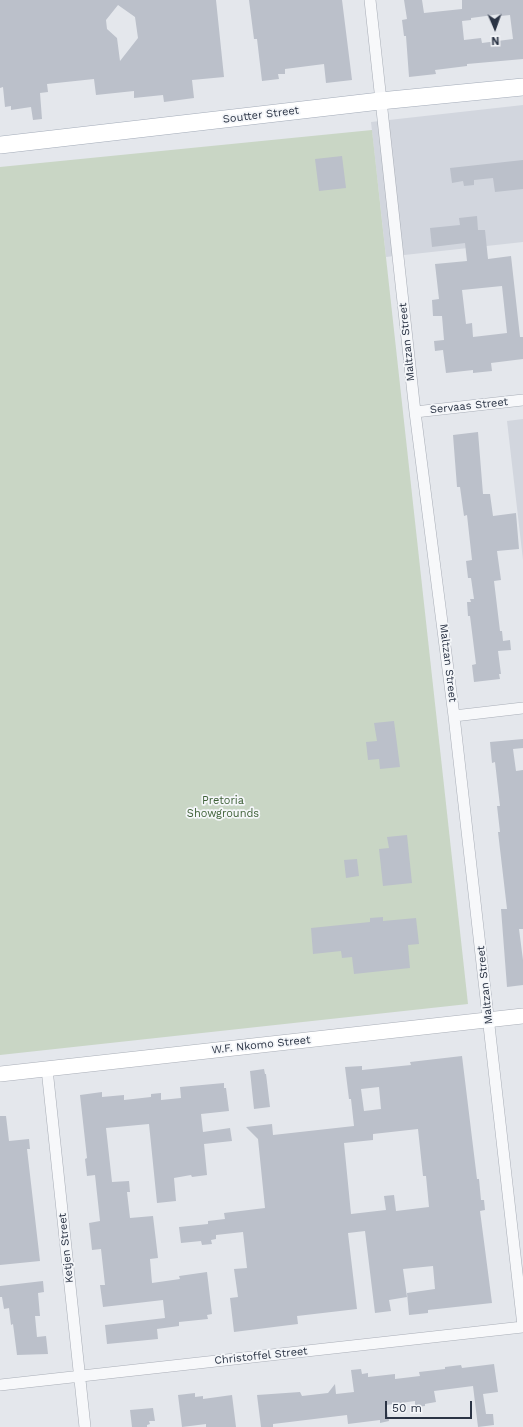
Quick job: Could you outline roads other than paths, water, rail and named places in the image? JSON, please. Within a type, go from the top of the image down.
[{"type":"main road","name":"Soutter Street","points":[[0,145],[380,101],[523,87]]},
{"type":"main road","name":"W.F. Nkomo Street","points":[[0,1074],[523,1016]]},
{"type":"street","name":"Maltzan Street","points":[[370,0],[415,412],[454,716],[523,1327]]},
{"type":"street","name":"Servaas Street","points":[[415,412],[523,400]]},
{"type":"street","points":[[454,716],[523,708]]},
{"type":"street","name":"Ketjen Street","points":[[47,1069],[85,1427]]},
{"type":"street","name":"Christoffel Street","points":[[0,1385],[523,1327]]},
{"type":"park label","name":"Pretoria Showgrounds","points":[[223,807]]}]
